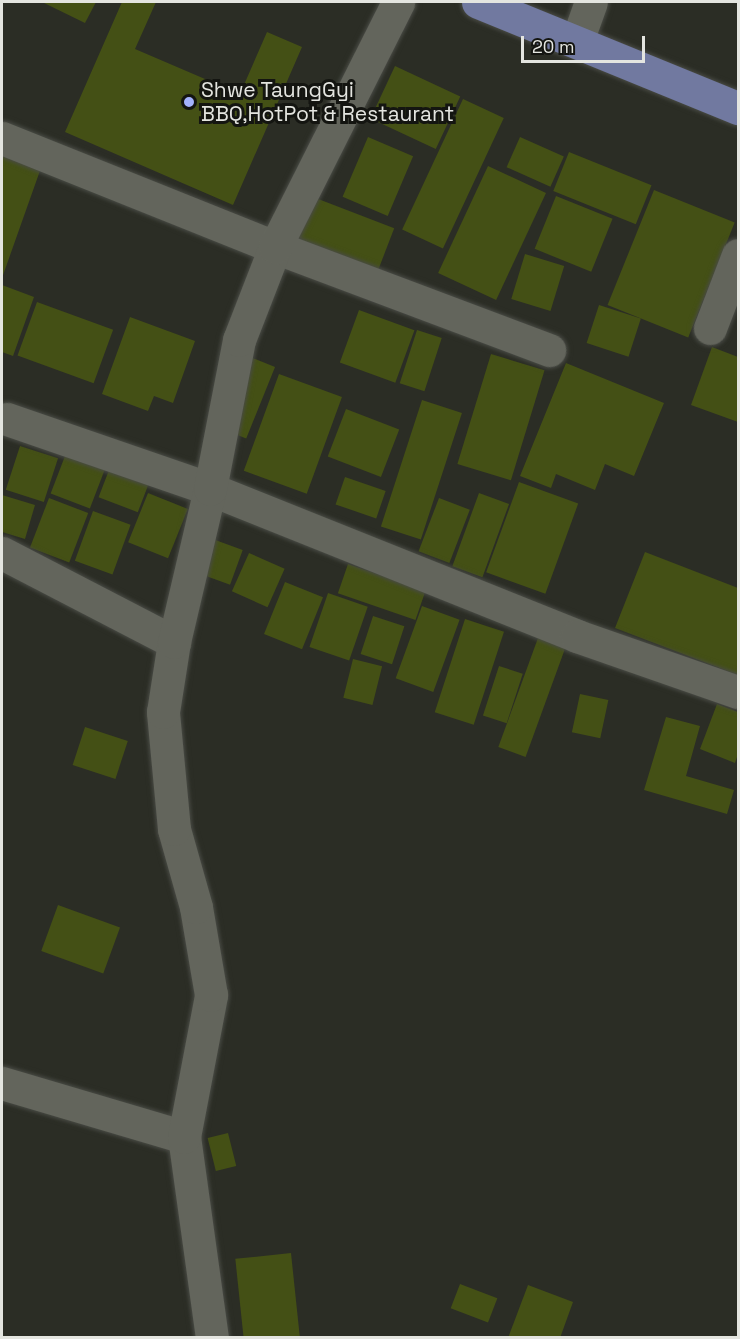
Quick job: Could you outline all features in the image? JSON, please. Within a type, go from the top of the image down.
[{"type":"main road","points":[[478,2],[738,108]]},
{"type":"street","points":[[212,1338],[184,1137],[211,995],[196,906],[174,829],[162,712],[174,642],[210,489],[239,340],[276,247],[398,2]]},
{"type":"street","points":[[577,41],[591,2]]},
{"type":"street","points":[[2,138],[276,247],[549,350]]},
{"type":"street","points":[[710,328],[738,255]]},
{"type":"street","points":[[6,419],[210,489],[577,636],[738,692]]},
{"type":"street","points":[[2,553],[174,642]]},
{"type":"street","points":[[2,1083],[184,1137]]},
{"type":"building","points":[[42,2],[96,2],[85,23]]},
{"type":"building","points":[[122,2],[156,2],[135,49],[240,94],[267,32],[302,47],[233,205],[65,132]]},
{"type":"building","points":[[395,66],[460,96],[436,149],[370,119]]},
{"type":"building","points":[[463,99],[504,118],[443,249],[402,230]]},
{"type":"building","points":[[368,137],[413,156],[388,216],[343,197]]},
{"type":"building","points":[[520,137],[564,157],[550,187],[507,167]]},
{"type":"building","points":[[2,151],[42,165],[2,278]]},
{"type":"building","points":[[569,152],[652,185],[636,224],[553,191]]},
{"type":"building","points":[[488,166],[546,193],[496,300],[438,273]]},
{"type":"building","points":[[654,190],[735,223],[688,338],[608,305]]},
{"type":"building","points":[[556,196],[613,219],[591,272],[535,249]]},
{"type":"building","points":[[313,197],[394,228],[375,278],[294,246]]},
{"type":"building","points":[[525,254],[564,266],[550,311],[511,299]]},
{"type":"building","points":[[2,285],[34,297],[13,356],[2,352]]},
{"type":"building","points":[[37,302],[113,330],[94,383],[18,356]]},
{"type":"building","points":[[599,305],[641,319],[628,357],[587,343]]},
{"type":"building","points":[[359,310],[414,330],[395,383],[340,363]]},
{"type":"building","points":[[130,317],[195,341],[173,403],[154,396],[148,411],[102,394]]},
{"type":"building","points":[[417,330],[442,338],[424,391],[400,383]]},
{"type":"building","points":[[712,347],[738,357],[738,422],[691,405]]},
{"type":"building","points":[[491,354],[545,370],[511,480],[457,464]]},
{"type":"building","points":[[250,357],[275,367],[246,439],[221,428]]},
{"type":"building","points":[[566,363],[664,403],[634,476],[605,464],[595,490],[556,474],[551,488],[520,476]]},
{"type":"building","points":[[279,374],[342,397],[307,494],[244,471]]},
{"type":"building","points":[[422,400],[462,413],[421,539],[381,526]]},
{"type":"building","points":[[346,409],[399,429],[381,477],[328,457]]},
{"type":"building","points":[[70,443],[109,458],[90,508],[51,493]]},
{"type":"building","points":[[20,446],[58,458],[44,502],[6,490]]},
{"type":"building","points":[[114,457],[153,472],[138,512],[99,497]]},
{"type":"building","points":[[345,477],[386,491],[376,518],[336,504]]},
{"type":"building","points":[[519,482],[578,504],[545,594],[486,572]]},
{"type":"building","points":[[148,493],[188,509],[168,558],[128,542]]},
{"type":"building","points":[[479,493],[509,504],[482,577],[452,566]]},
{"type":"building","points":[[2,495],[35,505],[25,539],[2,532]]},
{"type":"building","points":[[49,498],[88,513],[69,563],[30,547]]},
{"type":"building","points":[[439,498],[470,510],[449,563],[419,551]]},
{"type":"building","points":[[93,511],[131,525],[112,574],[75,561]]},
{"type":"building","points":[[207,537],[243,550],[230,585],[194,572]]},
{"type":"building","points":[[645,552],[738,588],[738,675],[615,628]]},
{"type":"building","points":[[249,553],[285,569],[268,607],[232,591]]},
{"type":"building","points":[[348,564],[426,591],[415,620],[338,593]]},
{"type":"building","points":[[285,582],[323,597],[302,649],[264,634]]},
{"type":"building","points":[[328,593],[368,607],[349,661],[309,647]]},
{"type":"building","points":[[422,606],[460,620],[433,692],[396,678]]},
{"type":"building","points":[[373,616],[404,626],[392,664],[361,654]]},
{"type":"building","points":[[465,619],[504,632],[474,725],[435,712]]},
{"type":"building","points":[[538,638],[565,648],[526,757],[498,747]]},
{"type":"building","points":[[353,659],[382,666],[372,705],[343,698]]},
{"type":"building","points":[[499,666],[523,674],[507,723],[483,715]]},
{"type":"building","points":[[580,694],[608,700],[600,738],[572,732]]},
{"type":"building","points":[[717,704],[738,712],[738,754],[735,763],[700,749]]},
{"type":"building","points":[[666,717],[700,726],[686,776],[734,790],[727,814],[644,790]]},
{"type":"building","points":[[85,727],[128,741],[115,779],[73,765]]},
{"type":"building","points":[[58,905],[120,928],[103,974],[41,951]]},
{"type":"building","points":[[228,1133],[236,1166],[216,1171],[208,1138]]},
{"type":"building","points":[[291,1253],[300,1338],[244,1338],[235,1259]]},
{"type":"building","points":[[460,1284],[497,1298],[488,1323],[451,1308]]},
{"type":"building","points":[[528,1285],[573,1302],[560,1338],[508,1338]]},
{"type":"place","name":"Shwe TaungGyi BBQ,HotPot & Restaurant","points":[[189,102]]}]
